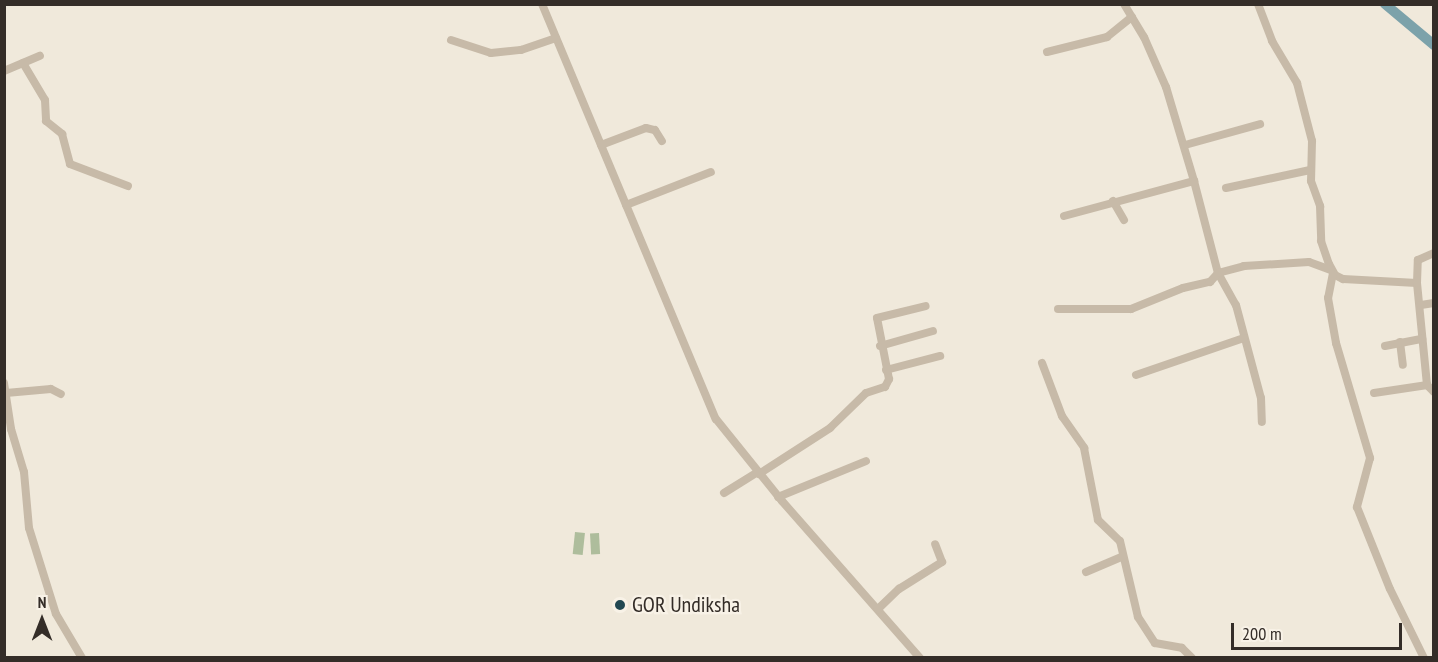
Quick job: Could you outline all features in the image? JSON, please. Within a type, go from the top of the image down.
[{"type":"street","points":[[543,4],[716,419],[778,497],[920,657]]},
{"type":"street","points":[[1124,4],[1166,87],[1185,144],[1218,273],[1233,296],[1261,398],[1262,422]]},
{"type":"street","points":[[1258,4],[1272,41],[1297,83],[1312,141],[1311,170],[1320,208],[1322,247],[1332,272],[1328,298],[1336,343],[1370,458],[1357,507],[1390,589],[1424,657]]},
{"type":"street","points":[[1047,52],[1098,37],[1107,38],[1132,16]]},
{"type":"street","points":[[451,39],[490,53],[520,50],[556,38]]},
{"type":"street","points":[[4,71],[40,56]]},
{"type":"street","points":[[23,63],[45,100],[46,121],[62,134],[70,164],[128,186]]},
{"type":"street","points":[[1185,144],[1260,124]]},
{"type":"street","points":[[601,144],[646,128],[655,130],[662,141]]},
{"type":"street","points":[[1226,188],[1311,170]]},
{"type":"street","points":[[626,205],[711,171]]},
{"type":"street","points":[[1064,216],[1113,201],[1194,182]]},
{"type":"street","points":[[1113,201],[1124,220]]},
{"type":"street","points":[[1434,253],[1418,260],[1417,283],[1421,305],[1427,385],[1434,392]]},
{"type":"street","points":[[1058,309],[1129,309],[1183,288],[1210,282],[1218,273],[1287,262],[1315,263],[1353,280],[1417,283]]},
{"type":"street","points":[[1421,305],[1434,303]]},
{"type":"street","points":[[724,493],[830,428],[859,398],[885,387],[889,379],[880,346],[877,318],[926,306]]},
{"type":"street","points":[[880,346],[933,332]]},
{"type":"street","points":[[1136,375],[1244,338]]},
{"type":"street","points":[[1385,346],[1422,339]]},
{"type":"street","points":[[1400,342],[1403,365]]},
{"type":"street","points":[[886,370],[940,356]]},
{"type":"street","points":[[1042,363],[1062,416],[1084,448],[1096,516],[1119,539],[1136,614],[1153,641],[1182,648],[1192,657]]},
{"type":"street","points":[[4,383],[11,429],[24,472],[28,528],[56,614],[82,657]]},
{"type":"street","points":[[1374,393],[1427,385]]},
{"type":"street","points":[[6,393],[51,389],[61,394]]},
{"type":"street","points":[[778,497],[866,461]]},
{"type":"street","points":[[878,609],[899,589],[942,562],[935,544]]},
{"type":"street","points":[[1086,572],[1122,557]]},
{"type":"green space","points":[[575,532],[585,533],[583,555],[573,554]]},
{"type":"green space","points":[[590,533],[599,533],[600,554],[591,554]]},
{"type":"waterway","points":[[1385,4],[1434,45]]},
{"type":"place","name":"GOR Undiksha","points":[[620,605]]}]
